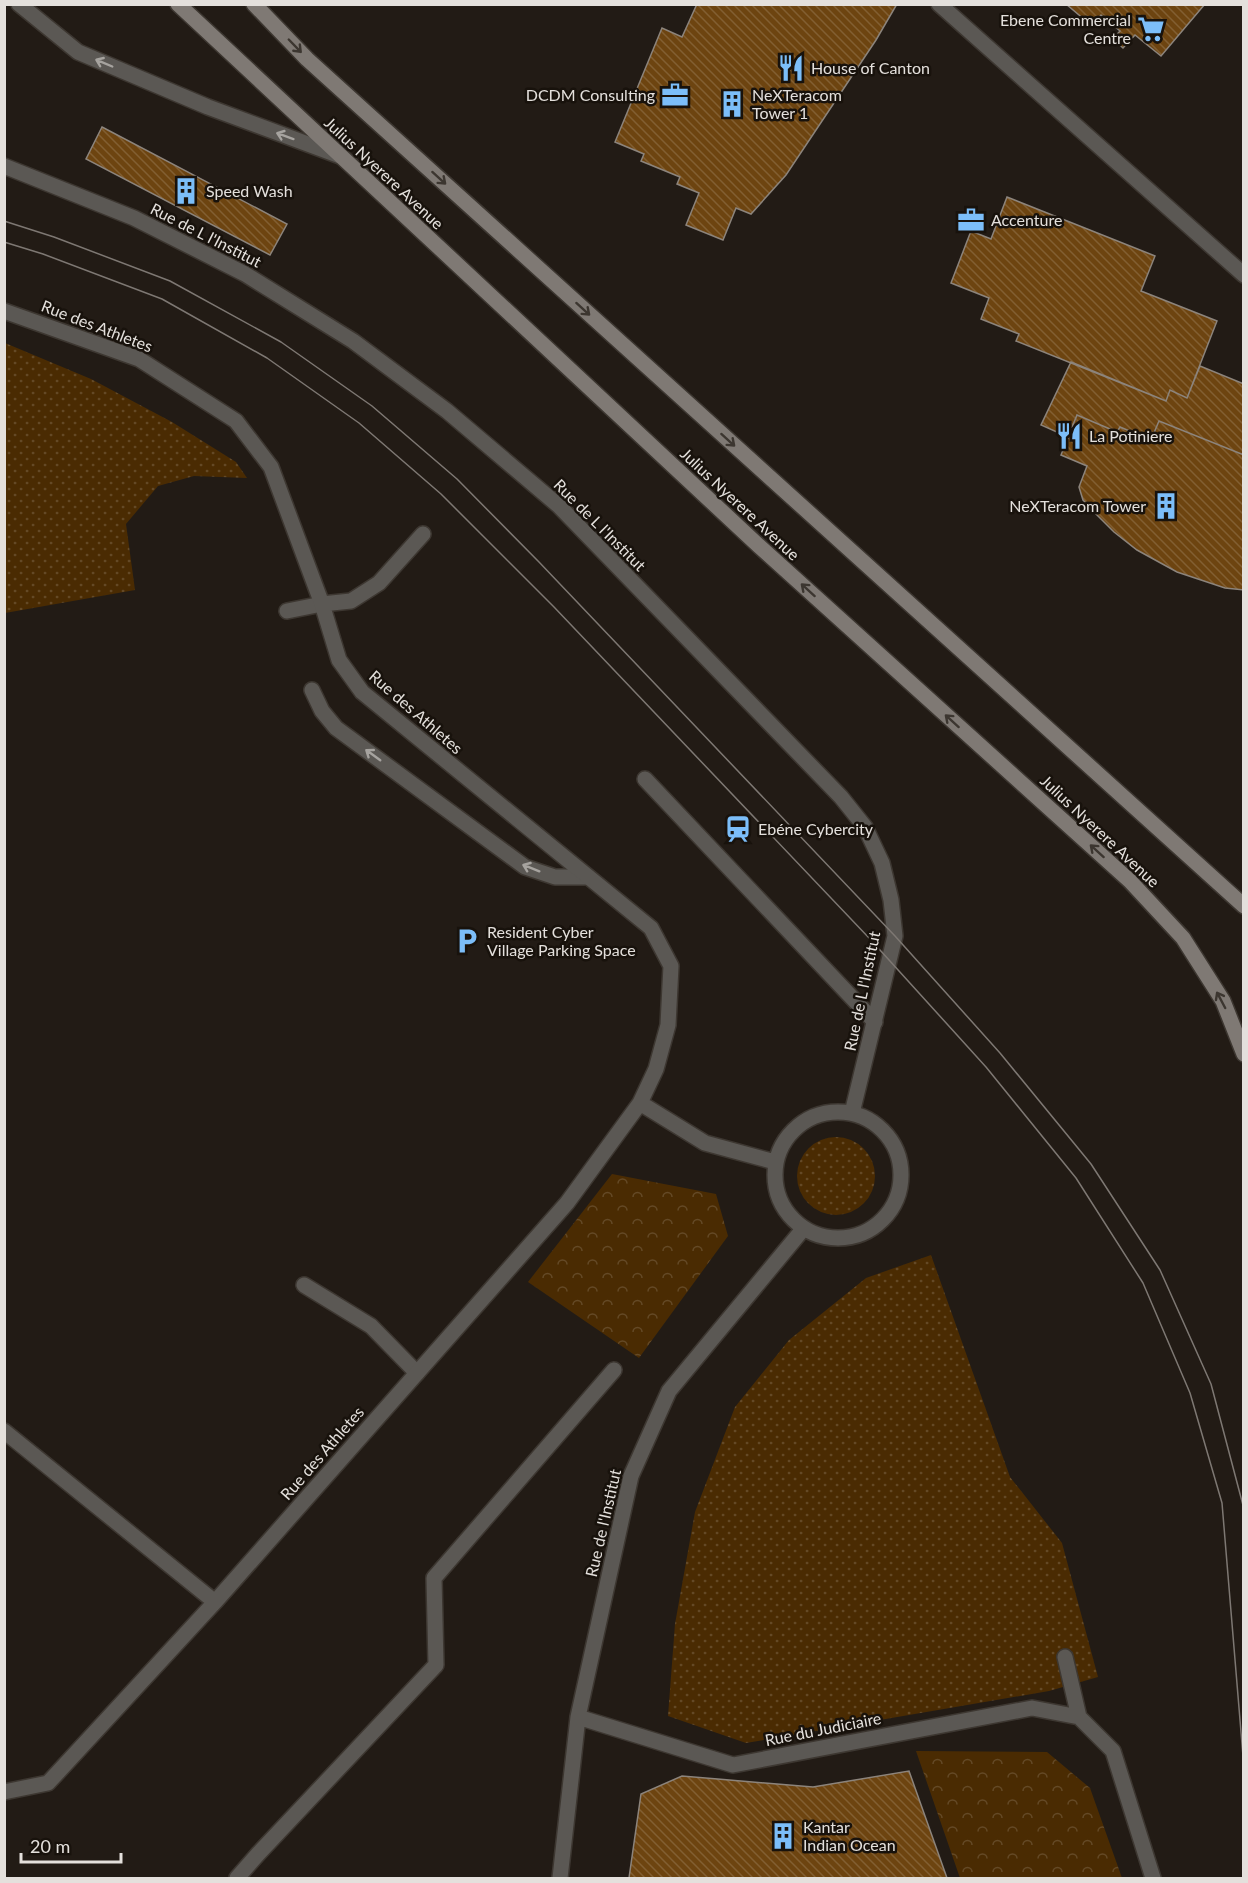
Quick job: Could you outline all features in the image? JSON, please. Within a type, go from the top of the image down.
[{"type":"main road","name":"Julius Nyerere Avenue","points":[[178,4],[759,546],[1130,881],[1183,938],[1223,1001],[1244,1054]]},
{"type":"main road","name":"Julius Nyerere Avenue","points":[[254,4],[307,59],[1244,906]]},
{"type":"street","points":[[19,4],[78,52],[208,107],[340,156]]},
{"type":"street","points":[[939,4],[1244,275]]},
{"type":"street","name":"Rue de L l'Institut","points":[[4,166],[134,218],[255,280],[353,341],[447,411],[559,506],[840,797],[865,827],[882,863],[891,900],[894,936],[852,1113]]},
{"type":"street","name":"Rue des Athletes","points":[[4,311],[139,359],[236,421],[271,466],[322,604],[339,660],[362,692],[651,928],[671,966],[668,1025],[656,1070],[640,1103],[567,1203],[215,1602],[48,1783],[4,1792]]},
{"type":"street","points":[[287,611],[351,601],[379,583],[423,534]]},
{"type":"street","points":[[312,690],[322,711],[336,728],[525,867],[555,877],[588,877]]},
{"type":"street","points":[[645,779],[875,1023]]},
{"type":"street","points":[[640,1103],[705,1143],[775,1162]]},
{"type":"street","points":[[832,1111],[852,1113],[870,1120],[885,1132],[896,1149],[901,1167],[902,1186],[894,1205],[881,1221],[864,1233],[844,1238],[823,1237],[804,1228],[790,1216],[779,1200],[774,1182],[775,1162],[782,1143],[795,1127],[813,1116],[832,1111]]},
{"type":"street","name":"Rue de l'Institut","points":[[560,1878],[578,1717],[631,1476],[669,1390],[804,1228]]},
{"type":"street","points":[[304,1285],[371,1326],[417,1373]]},
{"type":"street","points":[[237,1878],[436,1665],[434,1578],[614,1370]]},
{"type":"street","points":[[4,1431],[215,1602]]},
{"type":"street","points":[[1065,1657],[1079,1717],[1113,1751],[1153,1878]]},
{"type":"street","name":"Rue du Judiciaire","points":[[578,1717],[733,1765],[1032,1708],[1079,1717]]},
{"type":"green space","points":[[5,343],[91,379],[172,422],[236,462],[247,478],[194,476],[158,486],[126,524],[135,590],[5,613]]},
{"type":"green space","points":[[828,1137],[844,1137],[858,1143],[869,1154],[875,1168],[875,1184],[869,1198],[858,1209],[844,1215],[828,1215],[814,1209],[803,1198],[797,1184],[797,1168],[803,1154],[814,1143]]},
{"type":"green space","points":[[612,1174],[716,1194],[728,1236],[639,1358],[528,1282]]},
{"type":"green space","points":[[931,1255],[1010,1477],[1062,1543],[1098,1677],[1049,1691],[746,1743],[668,1716],[675,1624],[695,1512],[735,1407],[789,1340],[866,1278]]},
{"type":"green space","points":[[916,1751],[1047,1752],[1090,1788],[1122,1878],[960,1878]]},
{"type":"building","name":"NeXTeracom Tower 1","points":[[697,4],[897,4],[876,40],[786,175],[751,214],[736,208],[723,240],[686,225],[699,193],[677,184],[680,177],[641,161],[644,154],[615,142],[662,28],[682,37]]},
{"type":"building","name":"Ebene Commercial Centre","points":[[1066,4],[1205,4],[1161,56],[1135,35],[1123,48],[1113,39],[1120,31],[1101,15],[1092,26]]},
{"type":"building","name":"Speed Wash","points":[[102,127],[287,224],[270,255],[86,159]]},
{"type":"building","points":[[1007,197],[1155,256],[1141,291],[1217,321],[1187,398],[1170,390],[1166,401],[1016,341],[1019,334],[981,319],[989,298],[951,283],[971,231],[991,239]]},
{"type":"building","points":[[1071,362],[1166,401],[1170,390],[1187,398],[1200,366],[1244,384],[1244,455],[1159,421],[1151,440],[1120,427],[1117,432],[1077,415],[1068,437],[1041,425]]},
{"type":"building","name":"NeXTeracom Tower","points":[[1077,415],[1117,432],[1120,427],[1151,440],[1159,421],[1244,455],[1244,590],[1225,588],[1177,572],[1137,550],[1094,512],[1083,500],[1079,487],[1087,466],[1061,455]]},
{"type":"building","name":"Kantar Indian Ocean","points":[[909,1771],[947,1878],[629,1878],[641,1794],[682,1776],[813,1787]]},
{"type":"tram line","points":[[4,221],[54,237],[170,281],[281,342],[372,406],[457,479],[539,562],[895,936],[1000,1053],[1091,1164],[1160,1270],[1211,1384],[1244,1509]]},
{"type":"tram line","points":[[4,242],[43,254],[162,299],[267,358],[359,423],[441,494],[554,607],[870,939],[986,1067],[1076,1178],[1143,1283],[1190,1393],[1222,1503],[1244,1768]]},
{"type":"place","name":"Ebene Commercial Centre","points":[[1151,29]]},
{"type":"place","name":"House of Canton","points":[[791,68]]},
{"type":"place","name":"DCDM Consulting","points":[[675,95]]},
{"type":"place","name":"NeXTeracom Tower 1","points":[[732,104]]},
{"type":"place","name":"Speed Wash","points":[[186,191]]},
{"type":"place","name":"Accenture","points":[[971,220]]},
{"type":"place","name":"La Potiniere","points":[[1069,436]]},
{"type":"place","name":"NeXTeracom Tower","points":[[1166,506]]},
{"type":"place","name":"Ebéne Cybercity","points":[[738,829]]},
{"type":"place","name":"Resident Cyber Village Parking Space","points":[[467,941]]},
{"type":"place","name":"Kantar Indian Ocean","points":[[783,1836]]}]
